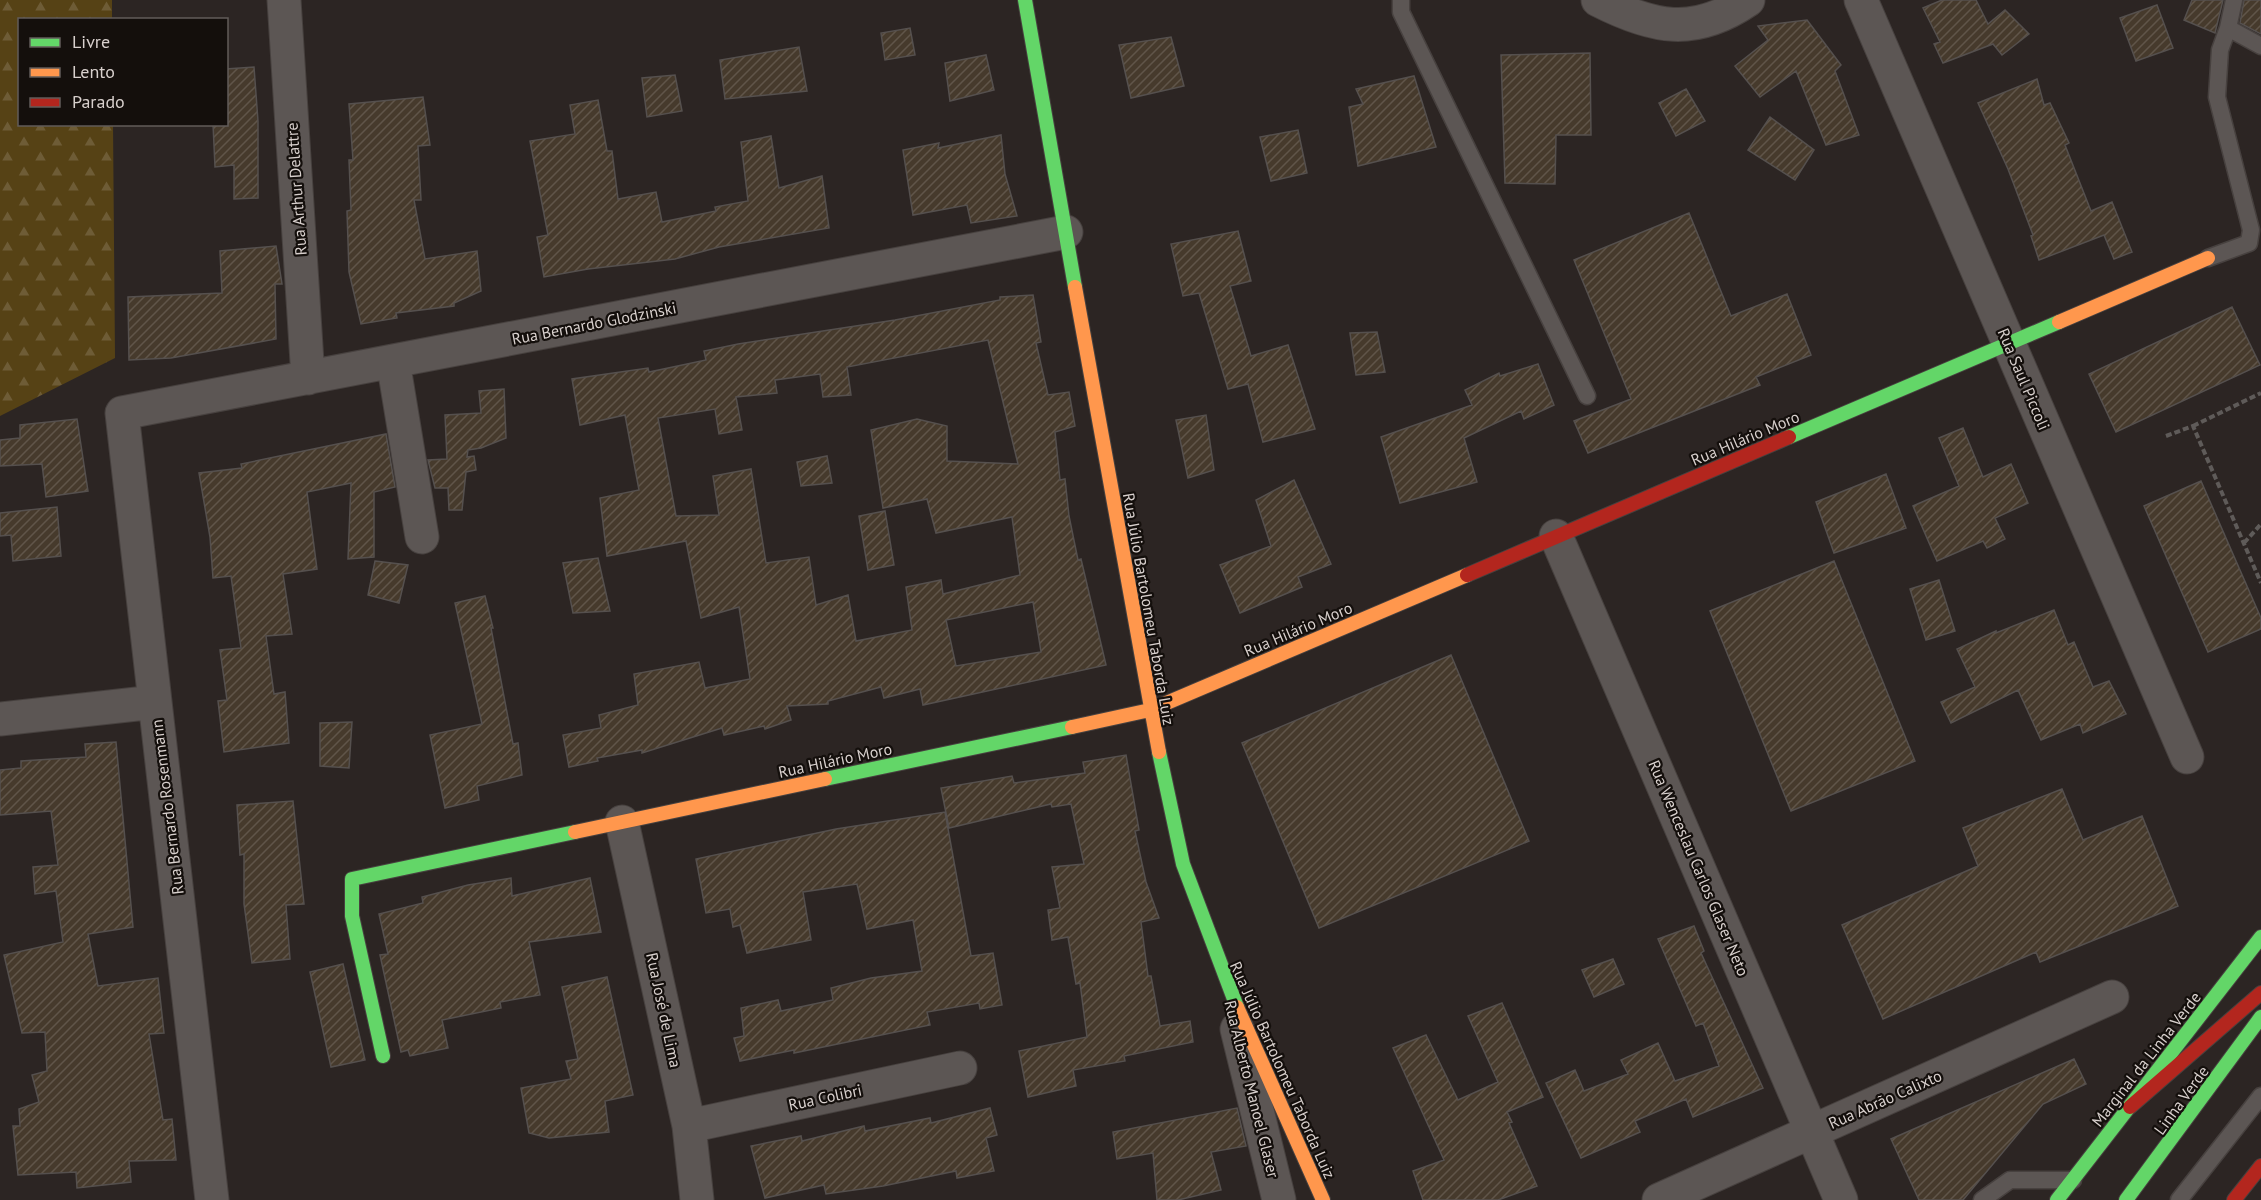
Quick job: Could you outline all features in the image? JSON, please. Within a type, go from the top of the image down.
[{"type":"main road","name":"Rua Júlio Bartolomeu Taborda Luiz","points":[[1025,0],[1150,710],[1183,864],[1224,978],[1323,1200]]},
{"type":"main road","name":"Rua Hilário Moro","points":[[383,1056],[352,916],[352,879],[1150,710],[2208,258]]},
{"type":"main road","name":"Marginal da Linha Verde","points":[[2057,1200],[2261,937]]},
{"type":"main road","points":[[2130,1107],[2261,993]]},
{"type":"main road","name":"Linha Verde","points":[[2126,1200],[2261,1017]]},
{"type":"main road","points":[[2234,1200],[2261,1166]]},
{"type":"street","name":"Rua Arthur Delattre","points":[[284,0],[308,378]]},
{"type":"street","points":[[1599,0],[1639,19],[1682,13],[1712,20],[1748,0]]},
{"type":"street","name":"Rua Saul Piccoli","points":[[1861,0],[2187,757]]},
{"type":"street","name":"Rua Bernardo Glodzinski","points":[[122,413],[1066,232]]},
{"type":"street","points":[[393,361],[422,537]]},
{"type":"street","name":"Rua Bernardo Rosenmann","points":[[122,413],[212,1200]]},
{"type":"street","name":"Rua Wenceslau Carlos Glaser Neto","points":[[1556,536],[1841,1200]]},
{"type":"street","points":[[0,719],[155,702]]},
{"type":"street","name":"Rua José de Lima","points":[[622,822],[689,1125],[697,1200]]},
{"type":"street","name":"Rua Alberto Manoel Glaser","points":[[1224,978],[1279,1200]]},
{"type":"street","name":"Rua Abrão Calixto","points":[[1659,1200],[2112,997]]},
{"type":"street","name":"Rua Colibri","points":[[689,1125],[960,1068]]},
{"type":"lane","points":[[1401,0],[1401,12],[1587,396]]},
{"type":"lane","points":[[2208,258],[2249,243],[2251,230],[2217,97],[2220,50],[2234,0]]},
{"type":"lane","points":[[2228,28],[2261,46]]},
{"type":"lane","points":[[2179,1200],[2261,1096]]},
{"type":"lane","points":[[1982,1200],[2010,1180],[2073,1180]]},
{"type":"path","points":[[2166,436],[2193,426],[2261,393]]},
{"type":"path","points":[[2193,426],[2261,583]]},
{"type":"path","points":[[2244,543],[2261,524]]},
{"type":"green space","points":[[0,0],[112,0],[112,18],[18,18],[18,126],[113,126],[115,358],[0,416]]},
{"type":"building","points":[[1942,0],[1976,0],[1988,24],[2005,10],[2029,34],[2002,55],[1993,44],[1943,63],[1934,44],[1940,42],[1923,8]]},
{"type":"building","points":[[2192,0],[2223,0],[2215,33],[2184,20]]},
{"type":"building","points":[[2244,0],[2261,0],[2261,34],[2240,23]]},
{"type":"building","points":[[2157,5],[2173,48],[2136,61],[2120,18]]},
{"type":"building","points":[[1807,20],[1841,65],[1835,71],[1859,135],[1826,145],[1796,71],[1760,97],[1735,66],[1768,40],[1758,26]]},
{"type":"building","points":[[910,28],[915,55],[885,60],[881,33]]},
{"type":"building","points":[[1171,37],[1184,86],[1131,98],[1119,45]]},
{"type":"building","points":[[799,47],[807,91],[725,99],[720,60]]},
{"type":"building","points":[[1590,53],[1591,135],[1556,135],[1555,184],[1505,183],[1501,55]]},
{"type":"building","points":[[986,55],[994,90],[950,101],[945,63]]},
{"type":"building","points":[[254,67],[258,121],[258,198],[234,199],[234,165],[215,167],[213,126],[228,126],[228,69]]},
{"type":"building","points":[[675,75],[682,111],[647,117],[642,78]]},
{"type":"building","points":[[1414,76],[1436,147],[1358,166],[1349,107],[1363,104],[1356,89]]},
{"type":"building","points":[[2037,79],[2044,105],[2050,103],[2069,143],[2065,145],[2091,211],[2112,202],[2132,252],[2114,259],[2104,235],[2039,260],[2031,236],[2033,235],[2008,169],[1978,103]]},
{"type":"building","points":[[1686,89],[1705,121],[1676,136],[1659,103]]},
{"type":"building","points":[[423,97],[430,145],[418,146],[421,200],[414,200],[425,259],[477,251],[481,291],[454,303],[454,306],[396,313],[397,318],[361,324],[349,272],[347,211],[351,210],[349,160],[353,160],[349,104]]},
{"type":"building","points":[[598,100],[607,151],[612,151],[618,199],[656,192],[662,222],[716,211],[715,207],[748,201],[741,142],[771,136],[779,188],[822,176],[829,228],[719,247],[675,259],[588,269],[544,277],[537,237],[548,235],[530,141],[575,134],[570,105]]},
{"type":"building","points":[[1770,117],[1814,150],[1795,180],[1748,150]]},
{"type":"building","points":[[1298,130],[1307,173],[1271,181],[1260,137]]},
{"type":"building","points":[[1001,135],[1005,174],[1017,216],[971,223],[967,205],[913,215],[903,150],[939,143],[938,148]]},
{"type":"building","points":[[1689,213],[1731,316],[1787,294],[1811,355],[1756,377],[1760,385],[1588,453],[1574,421],[1631,399],[1574,260]]},
{"type":"building","points":[[1238,231],[1251,281],[1230,286],[1251,356],[1288,345],[1315,429],[1263,442],[1248,384],[1228,389],[1199,293],[1183,296],[1171,244]]},
{"type":"building","points":[[276,246],[282,284],[275,284],[276,339],[171,358],[129,360],[128,297],[222,293],[220,251]]},
{"type":"building","points":[[1033,295],[1041,342],[1036,343],[1048,395],[1069,392],[1075,426],[1055,432],[1060,480],[1065,479],[1069,516],[1078,560],[1081,559],[1106,665],[923,705],[920,689],[884,698],[881,687],[828,701],[828,704],[787,706],[791,720],[765,729],[764,726],[724,735],[722,728],[642,753],[642,750],[597,758],[598,761],[569,767],[563,735],[601,728],[599,715],[638,705],[634,674],[699,662],[705,688],[750,679],[739,607],[701,618],[686,541],[607,556],[600,498],[639,490],[625,415],[580,425],[572,379],[648,368],[649,372],[706,360],[704,351],[895,320],[1000,300],[1000,297]],"holes":[[[988,340],[1018,464],[947,461],[947,426],[917,419],[871,430],[883,508],[927,499],[936,533],[1012,517],[1020,575],[943,594],[941,580],[906,587],[912,630],[856,641],[848,595],[816,605],[809,557],[766,563],[751,469],[713,476],[719,515],[676,516],[658,418],[715,409],[719,434],[742,430],[736,397],[777,393],[775,380],[820,374],[823,397],[851,395],[847,367]],[[1033,602],[1041,652],[956,666],[946,620]]]},
{"type":"building","points":[[2232,307],[2260,365],[2116,432],[2089,374]]},
{"type":"building","points":[[1377,332],[1385,372],[1356,375],[1350,333]]},
{"type":"building","points":[[1538,364],[1554,405],[1524,419],[1521,411],[1464,438],[1477,482],[1400,503],[1381,437],[1472,405],[1465,390],[1499,373],[1500,376]]},
{"type":"building","points":[[504,389],[506,438],[481,448],[468,450],[467,457],[474,456],[476,470],[466,472],[462,510],[449,510],[448,488],[435,488],[428,460],[447,459],[445,415],[481,413],[479,391]]},
{"type":"building","points":[[1206,415],[1214,470],[1188,478],[1176,420]]},
{"type":"building","points":[[77,419],[88,491],[46,497],[42,464],[0,466],[0,440],[20,438],[20,425]]},
{"type":"building","points":[[1963,428],[1983,477],[2011,464],[2028,503],[1995,518],[2005,539],[1987,548],[1983,541],[1937,561],[1913,506],[1959,486],[1939,438]]},
{"type":"building","points":[[386,434],[395,487],[374,492],[374,557],[348,559],[351,483],[307,492],[317,569],[283,574],[292,634],[266,636],[274,694],[285,692],[289,743],[224,752],[218,701],[227,700],[220,650],[241,648],[231,576],[213,578],[210,537],[199,473],[242,468],[241,464]]},
{"type":"building","points":[[827,456],[832,483],[801,486],[797,462]]},
{"type":"building","points":[[1886,474],[1906,528],[1834,553],[1816,502]]},
{"type":"building","points":[[1294,480],[1331,564],[1298,577],[1302,587],[1240,613],[1220,565],[1271,546],[1256,500]]},
{"type":"building","points":[[2201,481],[2261,618],[2261,629],[2208,652],[2144,506]]},
{"type":"building","points":[[57,507],[61,556],[13,561],[11,535],[0,536],[0,513]]},
{"type":"building","points":[[885,511],[894,565],[868,570],[859,516]]},
{"type":"building","points":[[598,558],[610,611],[573,613],[563,563]]},
{"type":"building","points":[[375,561],[408,565],[399,603],[368,595]]},
{"type":"building","points":[[1834,561],[1915,761],[1791,811],[1710,611]]},
{"type":"building","points":[[1939,580],[1955,631],[1926,640],[1910,589]]},
{"type":"building","points":[[485,596],[493,628],[491,628],[513,744],[518,743],[522,775],[477,786],[479,800],[445,808],[430,735],[482,724],[455,603]]},
{"type":"building","points":[[2054,610],[2068,645],[2074,642],[2093,687],[2109,681],[2126,714],[2083,733],[2080,724],[2041,740],[2018,690],[1951,723],[1941,702],[1975,687],[1957,649],[1996,631],[1996,633]]},
{"type":"building","points":[[1451,655],[1529,841],[1319,928],[1242,743]]},
{"type":"building","points":[[352,722],[349,768],[320,766],[320,723]]},
{"type":"building","points":[[116,742],[133,927],[88,934],[98,986],[158,978],[164,1033],[149,1034],[163,1120],[172,1119],[176,1160],[129,1161],[131,1182],[77,1188],[76,1172],[18,1175],[13,1126],[20,1126],[19,1109],[39,1102],[32,1075],[47,1071],[45,1032],[22,1033],[4,955],[63,942],[56,891],[35,894],[33,867],[58,865],[51,811],[0,815],[0,770],[21,768],[21,761],[86,757],[85,744]]},
{"type":"building","points":[[1126,755],[1139,830],[1135,831],[1146,882],[1159,918],[1141,922],[1148,976],[1151,976],[1160,1026],[1190,1021],[1193,1042],[1124,1056],[1125,1061],[1073,1070],[1076,1086],[1028,1097],[1019,1051],[1087,1037],[1080,983],[1076,984],[1068,937],[1052,940],[1048,910],[1060,908],[1052,867],[1084,864],[1071,804],[1052,807],[1051,804],[949,828],[941,788],[1012,776],[1014,783],[1085,773],[1083,762]]},
{"type":"building","points":[[2062,789],[2083,840],[2142,816],[2178,906],[2040,962],[2036,952],[1883,1019],[1842,925],[1978,866],[1963,828]]},
{"type":"building","points":[[293,801],[304,904],[286,905],[290,959],[252,963],[244,904],[244,854],[240,855],[237,805]]},
{"type":"building","points":[[945,812],[971,956],[993,953],[1002,1005],[980,1009],[979,1003],[927,1012],[930,1025],[794,1053],[794,1050],[740,1061],[734,1038],[744,1036],[741,1008],[778,1000],[781,1011],[833,1000],[831,988],[871,978],[922,971],[913,920],[867,929],[857,884],[803,892],[811,940],[747,953],[740,925],[733,927],[730,909],[706,913],[696,859],[836,829]]},
{"type":"building","points":[[511,878],[512,896],[590,878],[601,932],[529,942],[540,995],[500,1002],[501,1008],[442,1020],[448,1048],[410,1056],[408,1050],[401,1052],[380,955],[388,954],[379,914],[423,903],[422,897],[468,885]]},
{"type":"building","points":[[1694,926],[1704,951],[1701,953],[1763,1088],[1693,1117],[1686,1099],[1635,1121],[1640,1132],[1581,1158],[1546,1083],[1575,1070],[1584,1091],[1628,1074],[1621,1060],[1658,1043],[1675,1081],[1719,1066],[1703,1023],[1696,1026],[1658,939]]},
{"type":"building","points":[[1613,959],[1624,984],[1594,997],[1582,970]]},
{"type":"building","points":[[343,964],[365,1060],[331,1067],[310,972]]},
{"type":"building","points":[[607,977],[633,1095],[605,1101],[609,1132],[549,1138],[529,1133],[521,1088],[571,1079],[566,1061],[578,1059],[562,987]]},
{"type":"building","points":[[1502,1003],[1543,1097],[1507,1112],[1512,1122],[1509,1123],[1537,1186],[1498,1200],[1423,1200],[1413,1171],[1444,1160],[1393,1048],[1426,1035],[1458,1100],[1498,1082],[1468,1016]]},
{"type":"building","points":[[2074,1059],[2086,1084],[2043,1104],[1963,1200],[1919,1200],[1891,1139]]},
{"type":"building","points":[[990,1108],[997,1135],[986,1138],[994,1171],[957,1178],[956,1171],[883,1186],[826,1194],[824,1185],[765,1198],[751,1146],[801,1136],[802,1141],[864,1126],[865,1131],[930,1118],[931,1123]]},
{"type":"building","points":[[1237,1108],[1246,1146],[1211,1152],[1221,1190],[1178,1200],[1157,1200],[1153,1153],[1117,1159],[1113,1132]]},
{"type":"traffic: fast","points":[[1025,0],[1075,287]]},
{"type":"traffic: fast","points":[[1789,437],[2059,322]]},
{"type":"traffic: fast","points":[[825,779],[1072,727]]},
{"type":"traffic: fast","points":[[1159,752],[1183,864],[1237,1007]]},
{"type":"traffic: fast","points":[[383,1056],[352,916],[352,879],[575,832]]},
{"type":"traffic: fast","points":[[2057,1200],[2261,937]]},
{"type":"traffic: fast","points":[[2126,1200],[2261,1017]]},
{"type":"traffic: slow","points":[[2059,322],[2208,258]]},
{"type":"traffic: slow","points":[[1075,287],[1159,752]]},
{"type":"traffic: slow","points":[[1072,727],[1150,710],[1467,575]]},
{"type":"traffic: slow","points":[[575,832],[825,779]]},
{"type":"traffic: slow","points":[[1237,1007],[1323,1200]]},
{"type":"traffic: jam","points":[[1467,575],[1789,437]]},
{"type":"traffic: jam","points":[[2130,1107],[2261,993]]},
{"type":"traffic: jam","points":[[2234,1200],[2261,1166]]}]
